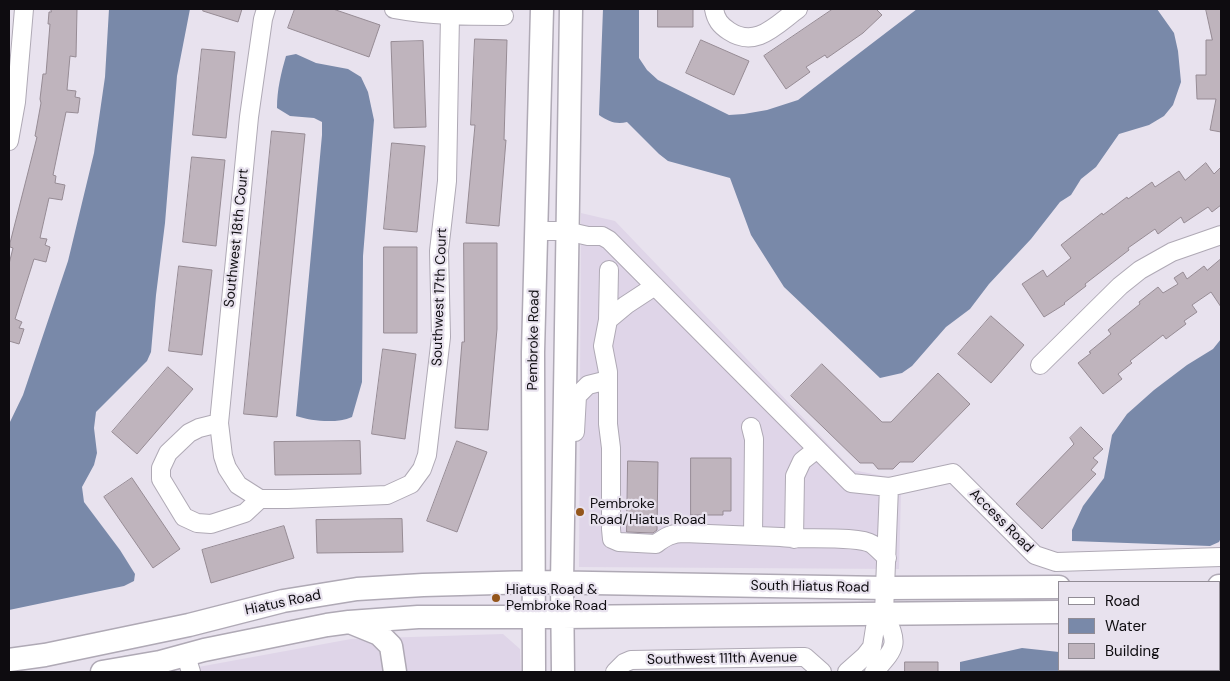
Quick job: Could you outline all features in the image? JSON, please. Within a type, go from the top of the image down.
[{"type":"main road","name":"Pembroke Road","points":[[534,672],[533,352],[542,9]]},
{"type":"main road","points":[[563,672],[562,583],[566,231],[571,9]]},
{"type":"main road","name":"Hiatus Road","points":[[9,660],[45,655],[180,627],[283,601],[356,589],[423,585],[562,583]]},
{"type":"main road","name":"South Hiatus Road","points":[[562,583],[886,588],[1058,587]]},
{"type":"main road","name":"South Hiatus Road","points":[[562,617],[884,612],[1058,612]]},
{"type":"main road","points":[[102,672],[160,662],[188,664],[204,650],[278,634],[349,622],[418,617],[562,617]]},
{"type":"main road","points":[[349,622],[379,634],[391,646],[395,672]]},
{"type":"street","points":[[9,141],[16,102],[24,9]]},
{"type":"street","name":"Southwest 18th Court","points":[[260,499],[238,485],[227,468],[223,456],[219,423],[249,118],[266,9]]},
{"type":"street","points":[[394,9],[415,13],[504,16]]},
{"type":"street","points":[[716,15],[735,35],[748,38],[762,35],[788,12]]},
{"type":"street","name":"Southwest 17th Court","points":[[260,499],[287,500],[387,495],[411,484],[422,469],[427,455],[441,338],[439,251],[448,181],[450,15]]},
{"type":"street","points":[[536,231],[566,231],[588,236],[602,236],[609,240],[850,483],[889,487],[884,612],[875,628],[872,647],[847,672]]},
{"type":"street","points":[[1040,365],[1120,286],[1140,270],[1172,252],[1221,236]]},
{"type":"street","points":[[609,270],[608,320],[603,346],[608,372],[612,538],[619,542],[656,544],[665,537],[676,533],[794,539],[859,539],[871,543],[887,558]]},
{"type":"street","points":[[608,320],[626,305],[655,286]]},
{"type":"street","points":[[564,492],[572,482],[577,396],[588,385],[608,380]]},
{"type":"street","points":[[219,423],[199,428],[190,433],[168,453],[161,468],[160,479],[184,517],[197,523],[210,524],[245,513],[260,499]]},
{"type":"street","points":[[751,428],[754,438],[752,536]]},
{"type":"street","points":[[794,539],[795,476],[802,461],[817,449]]},
{"type":"street","name":"Access Road","points":[[889,487],[953,473],[1035,555],[1056,562],[1221,558]]},
{"type":"street","points":[[874,672],[893,649],[894,634],[884,612]]},
{"type":"street","name":"Southwest 111th Avenue","points":[[617,670],[631,660],[805,657],[822,672]]},
{"type":"shaded area","points":[[581,213],[615,221],[853,470],[898,479],[901,495],[899,569],[579,567]]},
{"type":"shaded area","points":[[503,634],[520,649],[521,672],[171,672],[351,639]]},
{"type":"water","points":[[109,9],[190,9],[177,76],[165,223],[151,352],[147,361],[96,412],[94,428],[97,453],[94,465],[82,487],[84,502],[120,550],[135,574],[134,581],[124,586],[9,610],[9,424],[23,395],[68,261],[94,153],[105,77]]},
{"type":"water","points":[[603,9],[639,9],[639,58],[647,70],[658,80],[729,115],[767,110],[798,100],[917,9],[1157,9],[1174,33],[1181,82],[1173,105],[1164,116],[1149,125],[1119,134],[1096,167],[1081,179],[1071,195],[1060,202],[1031,239],[989,284],[970,309],[946,327],[912,366],[902,373],[880,378],[784,287],[751,235],[730,178],[668,161],[627,122],[612,122],[599,115]]},
{"type":"water","points":[[296,54],[316,63],[348,69],[361,77],[368,92],[374,120],[363,256],[362,382],[352,417],[331,421],[296,416],[322,122],[314,118],[290,116],[277,108],[286,56]]},
{"type":"water","points":[[1221,339],[1221,538],[1219,542],[1210,546],[1072,541],[1072,530],[1083,506],[1104,478],[1112,435],[1127,414],[1154,390],[1187,365],[1213,349]]},
{"type":"water","points":[[1022,648],[1058,652],[1058,671],[1196,672],[960,672],[960,662]]},
{"type":"building","points":[[51,9],[77,9],[76,57],[70,56],[67,90],[76,91],[75,97],[80,98],[78,113],[66,112],[53,175],[56,176],[55,183],[65,185],[62,200],[49,198],[40,238],[47,239],[45,245],[50,247],[46,262],[34,259],[15,319],[22,322],[19,328],[24,329],[19,344],[9,341],[9,264],[13,248],[10,247],[10,243],[37,137],[35,136],[41,103],[43,74],[46,74],[50,24],[48,24]]},
{"type":"building","points":[[204,9],[242,9],[238,22],[203,11]]},
{"type":"building","points":[[295,9],[333,9],[380,25],[369,57],[288,28]]},
{"type":"building","points":[[658,9],[693,9],[693,27],[658,27]]},
{"type":"building","points":[[833,9],[876,9],[882,15],[863,33],[827,58],[825,55],[806,67],[810,72],[786,89],[764,56]]},
{"type":"building","points":[[1206,9],[1221,9],[1221,132],[1210,130],[1216,99],[1197,99],[1196,75],[1206,75],[1206,40],[1212,40]]},
{"type":"building","points":[[475,39],[507,40],[504,140],[506,140],[499,226],[466,223],[475,125],[471,125]]},
{"type":"building","points":[[701,40],[749,61],[734,95],[686,73]]},
{"type":"building","points":[[423,41],[426,127],[394,128],[391,42]]},
{"type":"building","points":[[202,49],[235,52],[226,138],[193,135]]},
{"type":"building","points":[[272,131],[305,134],[277,417],[244,414]]},
{"type":"building","points":[[392,143],[425,146],[417,232],[384,229]]},
{"type":"building","points":[[192,157],[225,160],[216,246],[183,242]]},
{"type":"building","points":[[1206,163],[1214,174],[1221,167],[1221,205],[1212,212],[1208,207],[1184,223],[1181,217],[1158,234],[1155,229],[1128,248],[1129,250],[1085,284],[1086,286],[1065,304],[1044,317],[1022,284],[1043,270],[1047,277],[1071,258],[1061,245],[1102,213],[1103,215],[1127,197],[1128,199],[1152,182],[1155,187],[1179,171],[1185,180]]},
{"type":"building","points":[[464,243],[497,243],[497,329],[488,430],[455,428],[462,342],[464,342]]},
{"type":"building","points":[[384,247],[417,247],[417,333],[384,333]]},
{"type":"building","points":[[1221,259],[1221,307],[1211,292],[1192,305],[1197,312],[1184,321],[1186,324],[1166,339],[1163,335],[1130,361],[1132,363],[1118,374],[1122,379],[1103,394],[1078,363],[1111,334],[1108,330],[1158,287],[1163,293],[1178,284],[1174,278],[1183,272],[1187,279],[1204,266],[1207,270]]},
{"type":"building","points":[[179,266],[212,270],[202,355],[169,351]]},
{"type":"building","points":[[991,316],[1024,345],[991,383],[958,354]]},
{"type":"building","points":[[383,349],[416,354],[405,439],[372,434]]},
{"type":"building","points":[[822,364],[882,422],[891,422],[938,373],[970,404],[913,462],[900,462],[893,469],[878,469],[873,463],[860,463],[791,396]]},
{"type":"building","points":[[168,367],[193,389],[137,454],[112,432]]},
{"type":"building","points":[[1081,427],[1103,449],[1093,458],[1098,462],[1091,470],[1096,474],[1042,529],[1016,504],[1074,444],[1070,438]]},
{"type":"building","points":[[360,441],[361,474],[275,475],[274,442]]},
{"type":"building","points":[[457,441],[487,452],[457,532],[427,521]]},
{"type":"building","points":[[691,458],[731,458],[731,511],[723,511],[723,515],[691,515]]},
{"type":"building","points":[[628,461],[658,462],[657,530],[653,533],[627,532]]},
{"type":"building","points":[[132,478],[180,549],[153,568],[104,497]]},
{"type":"building","points":[[402,519],[403,552],[317,553],[316,520]]},
{"type":"building","points":[[284,526],[294,558],[211,583],[202,550]]},
{"type":"building","points":[[905,662],[938,662],[938,672],[905,672]]},
{"type":"place","name":"Pembroke Road/Hiatus Road","points":[[580,512]]},
{"type":"place","name":"Hiatus Road & Pembroke Road","points":[[496,598]]}]
